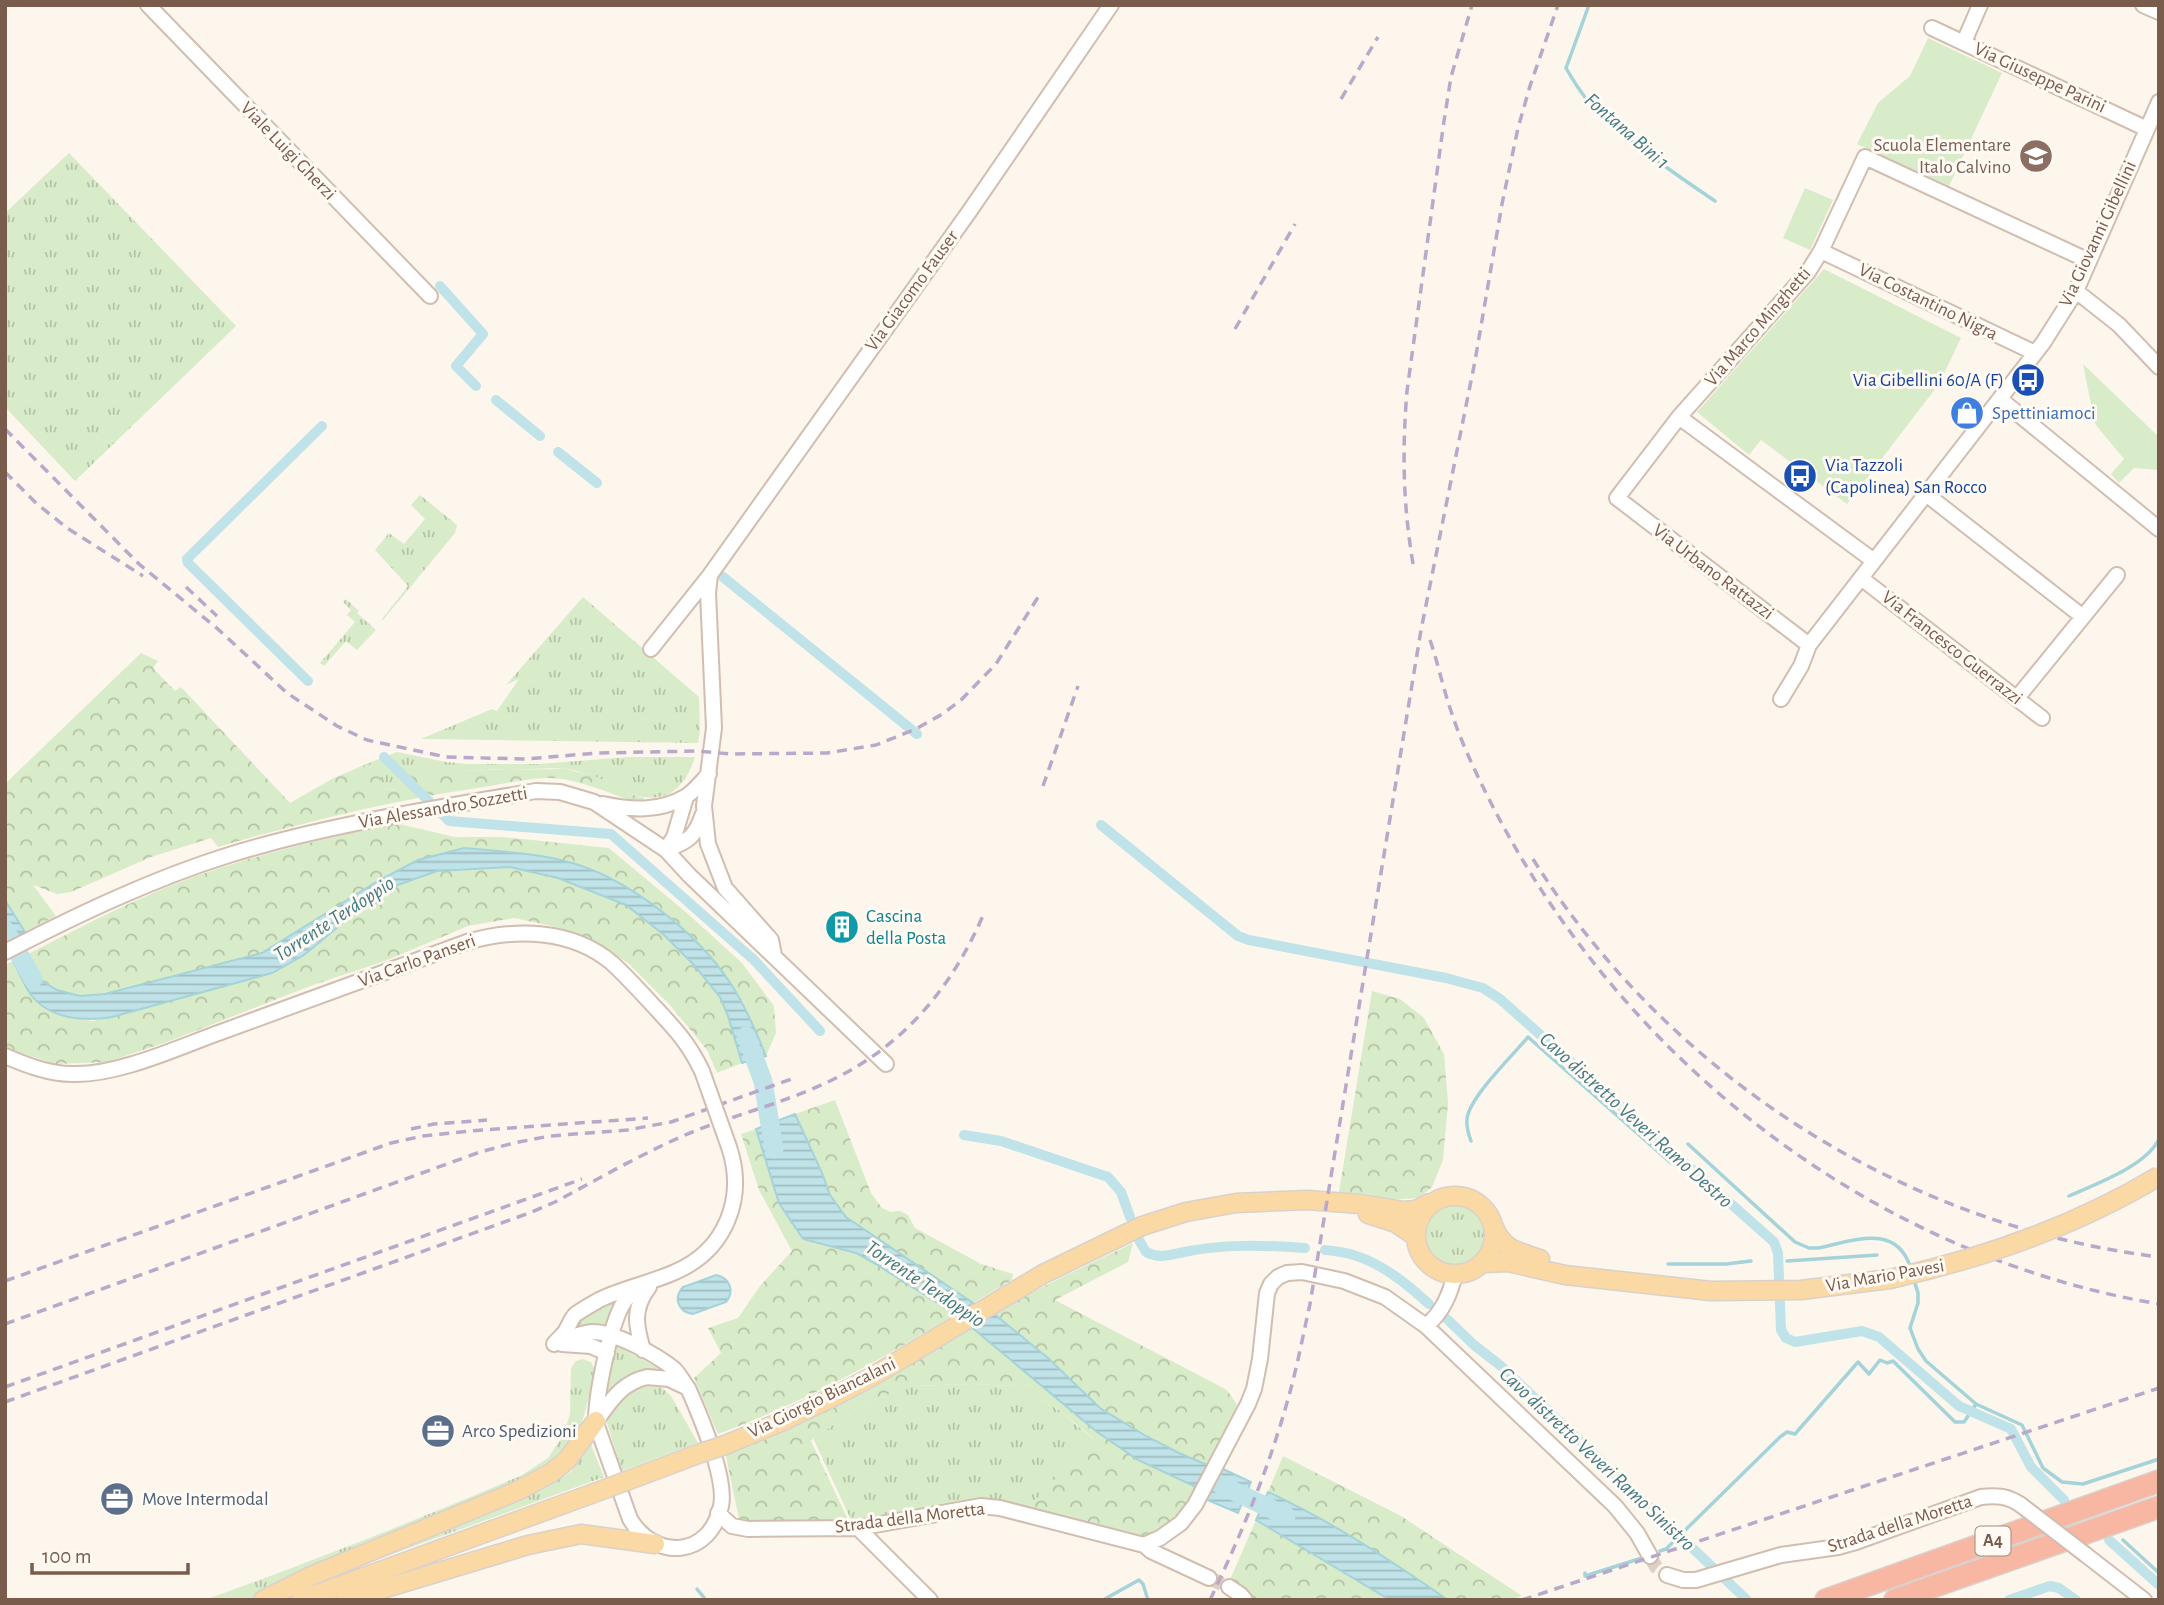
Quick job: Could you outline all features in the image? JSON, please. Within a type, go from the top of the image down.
[{"type":"highway","name":"A4","points":[[1826,1600],[2159,1481]]},
{"type":"highway","name":"A4","points":[[1895,1600],[2159,1507]]},
{"type":"main road","name":"Via Mario Pavesi","points":[[1593,1276],[1679,1289],[1739,1292],[1779,1291],[1890,1279],[1952,1264],[2012,1245],[2094,1210],[2159,1177]]},
{"type":"main road","points":[[1335,1203],[1404,1211],[1416,1210],[1442,1197],[1468,1197],[1480,1204],[1489,1214],[1502,1242],[1512,1249],[1593,1276]]},
{"type":"main road","name":"Via Giorgio Biancalani","points":[[301,1600],[701,1454],[783,1421],[873,1376],[1043,1274],[1142,1226],[1212,1206],[1262,1201],[1307,1200],[1335,1203]]},
{"type":"main road","points":[[1335,1203],[1389,1220],[1415,1236]]},
{"type":"main road","points":[[1430,1203],[1416,1224],[1417,1248],[1423,1259],[1443,1272],[1465,1273],[1483,1263],[1508,1262],[1552,1273],[1593,1276]]},
{"type":"main road","points":[[1483,1263],[1494,1239],[1493,1226]]},
{"type":"main road","points":[[263,1600],[311,1576],[517,1491],[551,1473],[567,1460],[596,1421]]},
{"type":"main road","points":[[346,1600],[528,1545],[580,1534],[655,1544]]},
{"type":"street","name":"Viale Luigi Gherzi","points":[[148,5],[430,296]]},
{"type":"street","name":"Via Giacomo Fauser","points":[[651,649],[710,575],[976,202],[1111,5]]},
{"type":"street","points":[[1964,42],[1980,5]]},
{"type":"street","points":[[2143,5],[2159,12]]},
{"type":"street","name":"Via Giuseppe Parini","points":[[1932,28],[2147,129]]},
{"type":"street","name":"Via Giovanni Gibellini","points":[[1781,699],[1801,666],[1809,645],[2035,353],[2076,290],[2159,102]]},
{"type":"street","name":"Via Marco Minghetti","points":[[1617,498],[1679,417],[1810,268],[1821,251],[1865,157],[2089,261]]},
{"type":"street","name":"Via Costantino Nigra","points":[[1821,251],[2035,353]]},
{"type":"street","points":[[2076,290],[2119,325],[2159,367]]},
{"type":"street","points":[[2000,399],[2159,529]]},
{"type":"street","points":[[1679,417],[1874,561]]},
{"type":"street","points":[[1926,494],[2083,617]]},
{"type":"street","name":"Via Urbano Rattazzi","points":[[1617,498],[1809,645]]},
{"type":"street","points":[[666,850],[692,836],[703,813],[714,728],[708,593],[710,575]]},
{"type":"street","points":[[2017,698],[2118,575]]},
{"type":"street","name":"Via Francesco Guerrazzi","points":[[1861,578],[2042,718]]},
{"type":"street","points":[[594,802],[628,810],[656,808],[686,797],[709,774]]},
{"type":"street","name":"Via Alessandro Sozzetti","points":[[5,951],[140,888],[228,855],[337,827],[428,809],[536,791],[560,792],[594,802],[666,850],[886,1064]]},
{"type":"street","points":[[666,850],[674,837],[686,797]]},
{"type":"street","points":[[703,813],[708,844],[725,888],[771,940],[774,955]]},
{"type":"street","name":"Via Carlo Panseri","points":[[5,1056],[52,1072],[73,1075],[104,1071],[163,1053],[493,934],[528,933],[554,936],[582,945],[610,961],[677,1030],[702,1071],[729,1147],[736,1172],[736,1184],[726,1223],[703,1254],[678,1271],[601,1299],[575,1315],[565,1332],[554,1343]]},
{"type":"street","points":[[1144,1545],[1160,1538],[1181,1523],[1195,1505],[1254,1389],[1267,1293],[1278,1277],[1302,1272],[1344,1281],[1385,1297],[1426,1326],[1615,1506],[1637,1533],[1650,1556]]},
{"type":"street","points":[[1426,1326],[1444,1304],[1455,1274]]},
{"type":"street","points":[[643,1350],[636,1321],[639,1304],[654,1281]]},
{"type":"street","name":"Via Carlo Panseri","points":[[596,1421],[596,1404],[607,1353],[620,1312],[628,1298],[654,1281]]},
{"type":"street","points":[[554,1343],[590,1331],[605,1333],[643,1350],[675,1370],[688,1388],[701,1418],[720,1481],[721,1506],[707,1535],[694,1544],[665,1548],[655,1544],[635,1528],[630,1519],[596,1421],[621,1388],[634,1380],[646,1377],[669,1379],[688,1388]]},
{"type":"street","points":[[554,1343],[591,1346],[607,1353]]},
{"type":"street","name":"Strada della Moretta","points":[[1667,1575],[1683,1580],[1710,1577],[1781,1555],[1838,1547],[1981,1497],[1994,1495],[2008,1497],[2021,1505],[2144,1600]]},
{"type":"street","name":"Strada della Moretta","points":[[718,1513],[732,1526],[748,1529],[858,1528],[981,1506],[1000,1508],[1144,1545],[1151,1551],[1209,1578]]},
{"type":"street","points":[[858,1528],[930,1600]]},
{"type":"street","points":[[1229,1587],[1245,1600]]},
{"type":"green space","points":[[1928,38],[2002,73],[1949,186],[1857,144],[1878,103],[1910,76]]},
{"type":"green space","points":[[69,153],[236,326],[75,481],[5,407],[5,213]]},
{"type":"green space","points":[[1805,188],[1833,200],[1810,250],[1783,238]]},
{"type":"green space","points":[[1824,269],[1961,338],[1939,384],[1847,504],[1761,440],[1749,455],[1697,412]]},
{"type":"green space","points":[[2083,364],[2159,437],[2159,470],[2134,468],[2119,483],[2111,474],[2124,459],[2095,424]]},
{"type":"green space","points":[[420,495],[457,525],[455,533],[383,620],[408,586],[375,550],[389,533],[404,544],[425,519],[411,505]]},
{"type":"green space","points":[[583,597],[699,697],[698,743],[421,739],[492,709],[497,711],[519,679],[506,685]]},
{"type":"green space","points":[[346,599],[376,630],[357,650],[346,641],[324,666],[320,663],[355,622],[347,615],[351,610],[343,602]]},
{"type":"green space","points":[[141,653],[158,661],[153,668],[175,691],[181,687],[290,803],[332,779],[364,765],[383,773],[378,787],[395,790],[402,777],[430,771],[566,769],[597,777],[644,798],[640,804],[573,781],[534,779],[383,805],[218,847],[211,838],[151,857],[71,892],[57,894],[33,885],[56,916],[25,932],[5,900],[5,784]]},
{"type":"green space","points":[[397,752],[468,764],[539,764],[628,757],[695,757],[686,777],[677,788],[665,795],[647,797],[624,791],[579,772],[554,768],[466,771],[402,777],[396,790],[378,787],[382,773],[364,765]]},
{"type":"green space","points":[[395,823],[455,837],[502,837],[609,848],[742,963],[774,1006],[776,1033],[766,1056],[746,1009],[729,981],[697,942],[674,921],[637,894],[597,873],[567,862],[512,852],[376,882],[262,953],[105,994],[80,995],[54,990],[39,976],[28,954],[124,906],[209,872],[288,848]]},
{"type":"green space","points":[[510,867],[558,878],[626,905],[664,935],[694,965],[720,997],[742,1063],[717,1073],[707,1050],[669,1004],[629,964],[593,940],[556,927],[514,918],[468,926],[385,961],[107,1062],[56,1064],[5,1048],[5,965],[13,961],[32,996],[72,1018],[92,1021],[179,998],[361,908],[395,886],[437,871]]},
{"type":"green space","points":[[1372,991],[1400,999],[1424,1018],[1444,1054],[1448,1103],[1443,1160],[1432,1187],[1419,1198],[1388,1200],[1339,1192]]},
{"type":"green space","points":[[835,1100],[871,1193],[882,1208],[908,1215],[915,1228],[981,1264],[1013,1274],[1012,1280],[973,1303],[846,1217],[830,1195],[795,1114]]},
{"type":"green space","points":[[756,1129],[771,1179],[832,1246],[856,1253],[955,1314],[840,1380],[780,1409],[718,1434],[694,1378],[721,1353],[708,1328],[738,1318],[760,1286],[792,1251],[759,1190],[741,1134]]},
{"type":"green space","points":[[1455,1206],[1467,1208],[1477,1215],[1484,1225],[1484,1249],[1477,1259],[1467,1266],[1455,1268],[1443,1266],[1433,1259],[1426,1249],[1424,1237],[1426,1225],[1433,1215],[1443,1208]]},
{"type":"green space","points":[[1133,1243],[1128,1262],[1055,1300],[1227,1390],[1237,1405],[1210,1466],[1143,1435],[1098,1407],[1048,1358],[993,1313]]},
{"type":"green space","points":[[617,1300],[606,1329],[576,1330],[573,1324],[587,1311]]},
{"type":"green space","points":[[970,1326],[1097,1432],[1138,1460],[1198,1488],[1176,1520],[1154,1535],[1137,1538],[1079,1525],[1029,1507],[1093,1438],[1059,1410],[1017,1386],[974,1384],[909,1386],[867,1403],[813,1438],[811,1441],[849,1522],[749,1523],[739,1519],[725,1452]]},
{"type":"green space","points":[[617,1346],[659,1371],[629,1376],[606,1396],[603,1394],[614,1347]]},
{"type":"green space","points":[[583,1359],[591,1362],[596,1372],[581,1426],[562,1455],[540,1472],[251,1600],[204,1600],[364,1540],[522,1475],[548,1458],[564,1434],[570,1414],[571,1368],[576,1361]]},
{"type":"green space","points":[[909,1386],[1017,1386],[1059,1410],[1093,1439],[1029,1507],[992,1500],[852,1522],[813,1438],[867,1403]]},
{"type":"green space","points":[[661,1387],[671,1396],[698,1443],[622,1471],[607,1423],[609,1413],[617,1402],[634,1388]]},
{"type":"green space","points":[[590,1442],[604,1477],[332,1576],[548,1486],[572,1471]]},
{"type":"green space","points":[[1283,1456],[1401,1516],[1522,1596],[1509,1600],[1448,1600],[1297,1505],[1268,1492]]},
{"type":"green space","points":[[1256,1520],[1390,1600],[1250,1600],[1229,1582]]},
{"type":"water","points":[[464,848],[528,854],[565,861],[588,868],[635,893],[680,926],[717,964],[741,1001],[766,1056],[742,1063],[720,997],[694,965],[664,935],[626,905],[558,878],[510,867],[437,871],[395,886],[361,908],[304,955],[272,973],[112,1017],[79,1019],[48,1009],[31,995],[13,961],[28,954],[42,981],[57,990],[80,996],[105,994],[262,953],[376,882],[418,860]]},
{"type":"water","points":[[5,900],[25,932],[5,941]]},
{"type":"water","points":[[795,1114],[830,1195],[846,1217],[973,1303],[955,1314],[856,1253],[803,1239],[779,1203],[756,1129]]},
{"type":"water","points":[[716,1275],[725,1279],[730,1286],[726,1302],[693,1314],[681,1307],[678,1296],[683,1287]]},
{"type":"water","points":[[993,1313],[1048,1358],[1100,1408],[1146,1436],[1210,1466],[1198,1488],[1138,1460],[1097,1432],[970,1326]]},
{"type":"water","points":[[1221,1468],[1251,1482],[1238,1513],[1205,1499]]},
{"type":"water","points":[[1268,1492],[1315,1515],[1360,1542],[1448,1600],[1390,1600],[1256,1520]]},
{"type":"waterway","name":"Fontana Bini 1","points":[[1589,5],[1566,68],[1577,87],[1620,131],[1715,201]]},
{"type":"waterway","name":"Cavo distretto Veveri Ramo Sinistro","points":[[440,286],[483,334],[456,366],[476,386]]},
{"type":"waterway","name":"Cavo distretto Veveri Ramo Destro","points":[[496,400],[540,436]]},
{"type":"waterway","name":"Cavo distretto Veveri Ramo Sinistro","points":[[308,681],[188,563],[187,559],[322,426]]},
{"type":"waterway","name":"Cavo distretto Veveri Ramo Destro","points":[[558,452],[597,483]]},
{"type":"waterway","name":"Cavo distretto Veveri Ramo Destro","points":[[723,577],[917,734]]},
{"type":"waterway","name":"Cavo distretto Veveri Ramo Sinistro","points":[[384,757],[449,821],[611,834],[754,960],[820,1031]]},
{"type":"waterway","name":"Cavo distretto Veveri Ramo Destro","points":[[1101,825],[1238,936],[1446,978],[1483,988],[1500,999],[1774,1242],[1778,1253],[1781,1330],[1786,1338],[1795,1342],[1862,1331],[1879,1337],[1959,1406],[2011,1429],[2031,1467],[2064,1500]]},
{"type":"waterway","name":"Torrente Terdoppio","points":[[5,930],[33,979]]},
{"type":"waterway","name":"Torrente Terdoppio","points":[[746,1036],[763,1081],[774,1149]]},
{"type":"waterway","points":[[1471,1141],[1467,1121],[1472,1105],[1528,1037],[1671,1163],[1674,1159]]},
{"type":"waterway","name":"Cavo distretto Veveri Ramo Sinistro","points":[[964,1135],[1001,1141],[1108,1177],[1121,1192],[1130,1217]]},
{"type":"waterway","points":[[2069,1196],[2132,1166],[2153,1149],[2159,1139]]},
{"type":"waterway","points":[[1688,1144],[1795,1242],[1809,1248],[1818,1248],[1859,1239],[1885,1240],[1904,1254],[1911,1269]]},
{"type":"waterway","name":"Cavo distretto Veveri Ramo Sinistro","points":[[1139,1240],[1146,1252],[1160,1256],[1229,1246],[1305,1248]]},
{"type":"waterway","name":"Cavo distretto Veveri Ramo Sinistro","points":[[1325,1250],[1350,1254],[1374,1263],[1429,1304]]},
{"type":"waterway","points":[[1787,1261],[1877,1255]]},
{"type":"waterway","points":[[1668,1264],[1751,1261]]},
{"type":"waterway","points":[[1914,1280],[1918,1303],[1910,1328],[1926,1361],[1976,1404],[2022,1425],[2043,1468],[2062,1482],[2083,1484],[2159,1459]]},
{"type":"waterway","name":"Cavo distretto Veveri Ramo Sinistro","points":[[1447,1319],[1501,1366],[1747,1600]]},
{"type":"waterway","points":[[1660,1551],[1666,1549],[1780,1437],[1787,1432],[1795,1434],[1858,1362],[1869,1374],[1880,1360],[1887,1363],[1893,1361],[1955,1422],[1964,1422],[1976,1404]]},
{"type":"waterway","name":"Torrente Terdoppio","points":[[1221,1485],[1286,1516]]},
{"type":"waterway","name":"Cavo distretto Veveri Ramo Destro","points":[[2109,1540],[2159,1585]]},
{"type":"waterway","points":[[2123,1540],[2159,1573]]},
{"type":"waterway","points":[[1585,1573],[1585,1576],[1642,1558]]},
{"type":"waterway","points":[[1103,1600],[1139,1580],[1148,1600]]},
{"type":"waterway","name":"Cavo distretto Veveri Ramo Sinistro","points":[[2009,1600],[2050,1586],[2059,1588],[2076,1600]]},
{"type":"waterway","points":[[697,1589],[706,1600]]},
{"type":"tunnel","points":[[1650,1556],[1656,1567],[1667,1575]]},
{"type":"tunnel","points":[[1209,1578],[1229,1587]]},
{"type":"railway","points":[[1413,564],[1404,477],[1407,391],[1451,77],[1472,5]]},
{"type":"railway","points":[[1210,1600],[1263,1476],[1300,1352],[1421,630],[1475,361],[1502,204],[1518,128],[1558,5]]},
{"type":"railway","points":[[1341,99],[1378,37]]},
{"type":"railway","points":[[1235,329],[1295,224]]},
{"type":"railway","points":[[5,429],[139,564],[219,630],[287,693],[337,726],[367,740],[446,757],[525,759],[598,753],[697,751],[731,754],[827,753],[876,745],[916,729],[962,699],[996,664],[1040,594]]},
{"type":"railway","points":[[5,472],[36,503],[67,528],[143,576]]},
{"type":"railway","points":[[186,587],[217,616]]},
{"type":"railway","points":[[1430,640],[1448,702],[1467,753],[1486,793],[1540,888],[1605,977],[1679,1057],[1762,1129],[1852,1190],[1949,1240],[2052,1279],[2159,1304]]},
{"type":"railway","points":[[1043,786],[1078,686]]},
{"type":"railway","points":[[1533,859],[1588,937],[1652,1008],[1724,1072],[1801,1128],[1885,1175],[1973,1212],[2064,1240],[2159,1257]]},
{"type":"railway","points":[[5,1402],[532,1212],[679,1138],[832,1080],[883,1049],[924,1010],[958,964],[985,911]]},
{"type":"railway","points":[[5,1324],[480,1152],[550,1136],[627,1130],[671,1122],[797,1077]]},
{"type":"railway","points":[[5,1281],[391,1143],[423,1136],[470,1131],[648,1118]]},
{"type":"railway","points":[[411,1129],[434,1124],[487,1120]]},
{"type":"railway","points":[[5,1387],[582,1179]]},
{"type":"railway","points":[[1522,1600],[2159,1388]]},
{"type":"place","name":"Scuola Elementare Italo Calvino","points":[[2036,156]]},
{"type":"place","name":"Via Gibellini 60/A (F)","points":[[2028,380]]},
{"type":"place","name":"Spettiniamoci","points":[[1967,413]]},
{"type":"place","name":"Via Tazzoli (Capolinea) San Rocco","points":[[1800,476]]},
{"type":"place","name":"Cascina della Posta","points":[[842,927]]},
{"type":"place","name":"Arco Spedizioni","points":[[438,1431]]},
{"type":"place","name":"Move Intermodal","points":[[117,1499]]}]
